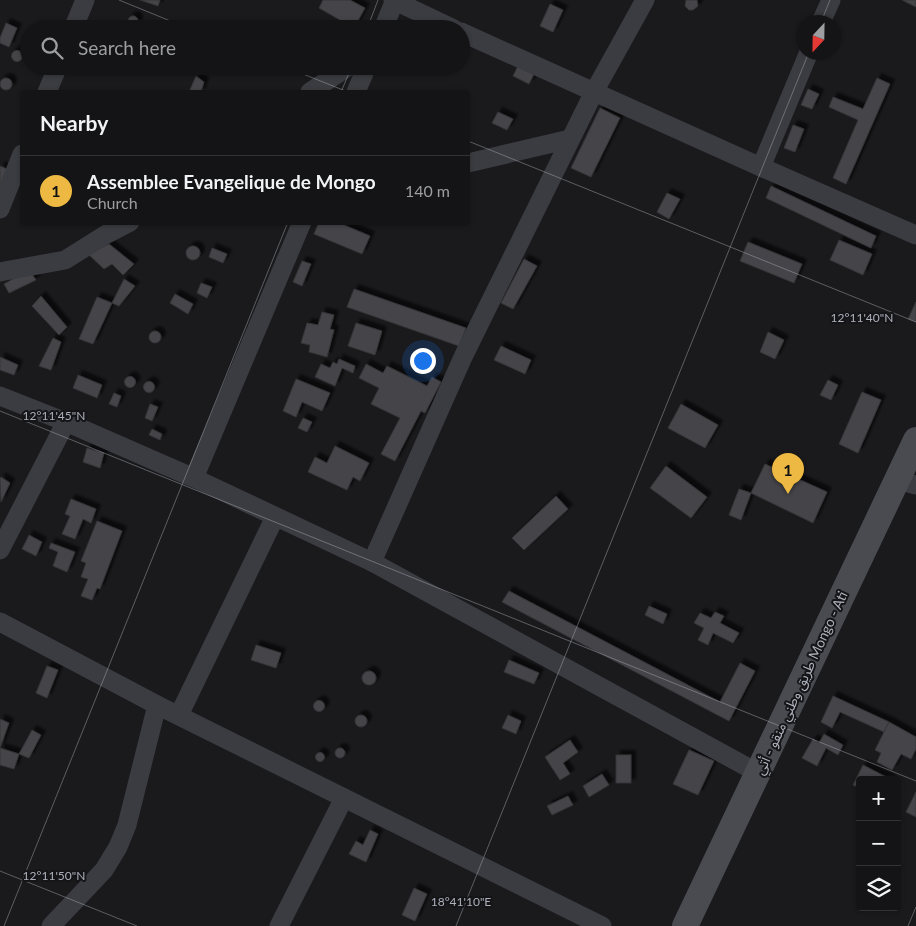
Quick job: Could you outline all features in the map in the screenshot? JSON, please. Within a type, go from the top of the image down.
[{"type":"main road","name":"طريق وطني منقو - أتي Mongo - Ati","points":[[685,926],[758,773],[906,482],[916,440]]},
{"type":"street","points":[[77,20],[85,0]]},
{"type":"street","points":[[386,20],[394,0],[435,20]]},
{"type":"street","points":[[372,562],[463,357],[594,92],[645,0]]},
{"type":"street","points":[[824,15],[831,0]]},
{"type":"street","points":[[470,36],[916,235]]},
{"type":"street","points":[[762,167],[806,60]]},
{"type":"street","points":[[48,90],[54,75]]},
{"type":"street","points":[[313,90],[336,75]]},
{"type":"street","points":[[357,90],[363,75]]},
{"type":"street","points":[[470,163],[570,140]]},
{"type":"street","points":[[0,209],[20,159]]},
{"type":"street","points":[[0,272],[65,260],[104,235],[124,225]]},
{"type":"street","points":[[194,478],[301,225]]},
{"type":"street","points":[[0,396],[66,422],[194,478],[372,562],[758,773]]},
{"type":"street","points":[[0,550],[66,422]]},
{"type":"street","points":[[178,715],[275,517]]},
{"type":"street","points":[[0,622],[157,705],[602,926]]},
{"type":"street","points":[[51,926],[104,870],[118,847],[127,824],[157,705]]},
{"type":"street","points":[[279,926],[344,798]]},
{"type":"building","points":[[140,0],[160,0],[158,6]]},
{"type":"building","points":[[323,0],[350,0],[365,8],[358,20],[340,20],[319,8]]},
{"type":"building","points":[[686,0],[697,0],[698,6],[693,10],[689,10],[685,6]]},
{"type":"building","points":[[902,0],[916,0],[916,7]]},
{"type":"building","points":[[550,4],[563,10],[553,32],[540,26]]},
{"type":"building","points":[[133,16],[137,20],[129,20]]},
{"type":"building","points":[[6,23],[17,28],[9,47],[0,43]]},
{"type":"building","points":[[19,51],[20,60],[13,60],[13,52]]},
{"type":"building","points":[[518,66],[534,74],[529,84],[513,76]]},
{"type":"building","points":[[196,76],[204,82],[202,90],[190,90]]},
{"type":"building","points":[[6,78],[12,84],[6,90],[0,84]]},
{"type":"building","points":[[877,78],[890,84],[846,184],[833,178],[858,120],[829,107],[833,97],[863,109]]},
{"type":"building","points":[[808,89],[819,94],[812,109],[801,105]]},
{"type":"building","points":[[600,108],[620,118],[591,177],[571,168]]},
{"type":"building","points":[[498,112],[513,119],[507,130],[492,123]]},
{"type":"building","points":[[793,125],[804,129],[795,152],[784,148]]},
{"type":"building","points":[[0,166],[7,169],[0,188]]},
{"type":"building","points":[[771,186],[876,236],[871,248],[766,198]]},
{"type":"building","points":[[667,193],[680,199],[669,219],[657,212]]},
{"type":"building","points":[[318,225],[344,225],[370,236],[362,254],[314,234]]},
{"type":"building","points":[[839,240],[872,254],[863,275],[830,260]]},
{"type":"building","points":[[748,242],[802,264],[794,283],[740,261]]},
{"type":"building","points":[[109,244],[134,264],[123,275],[112,264],[104,269],[88,254]]},
{"type":"building","points":[[193,246],[198,248],[200,253],[198,258],[193,260],[188,258],[186,253],[188,248]]},
{"type":"building","points":[[212,248],[227,254],[223,263],[209,257]]},
{"type":"building","points":[[524,259],[537,266],[513,309],[501,303]]},
{"type":"building","points":[[302,261],[311,264],[302,286],[293,282]]},
{"type":"building","points":[[29,270],[36,280],[9,293],[4,284]]},
{"type":"building","points":[[124,279],[135,286],[119,306],[112,303]]},
{"type":"building","points":[[201,283],[212,287],[207,298],[197,293]]},
{"type":"building","points":[[354,289],[466,328],[459,346],[347,307]]},
{"type":"building","points":[[175,294],[193,304],[188,314],[170,303]]},
{"type":"building","points":[[41,296],[67,327],[59,335],[32,306]]},
{"type":"building","points":[[97,297],[112,303],[93,344],[79,339]]},
{"type":"building","points":[[916,302],[916,322],[908,319]]},
{"type":"building","points":[[322,312],[334,315],[330,329],[334,330],[327,357],[309,352],[310,345],[301,343],[307,323],[318,325]]},
{"type":"building","points":[[356,323],[382,331],[375,355],[348,346]]},
{"type":"building","points":[[153,331],[157,331],[161,337],[157,343],[153,343],[149,339],[149,335]]},
{"type":"building","points":[[768,332],[784,340],[775,359],[760,352]]},
{"type":"building","points":[[53,338],[61,342],[51,370],[39,366]]},
{"type":"building","points":[[501,346],[531,360],[525,374],[494,360]]},
{"type":"building","points":[[0,357],[18,365],[14,375],[0,370]]},
{"type":"building","points":[[339,359],[355,366],[353,373],[342,368],[335,386],[315,377],[321,364],[330,368],[333,362],[337,364]]},
{"type":"building","points":[[366,364],[383,373],[387,366],[427,386],[432,377],[441,382],[425,413],[421,411],[395,461],[381,454],[400,418],[371,404],[379,388],[359,378]]},
{"type":"building","points":[[78,375],[102,385],[97,398],[73,388]]},
{"type":"building","points":[[128,377],[132,377],[135,382],[134,386],[128,387],[125,384],[125,380]]},
{"type":"building","points":[[296,379],[330,393],[322,411],[302,402],[296,417],[283,411]]},
{"type":"building","points":[[828,380],[838,385],[831,400],[820,395]]},
{"type":"building","points":[[149,381],[155,387],[149,393],[143,387]]},
{"type":"building","points":[[862,392],[881,400],[858,453],[839,444]]},
{"type":"building","points":[[114,393],[121,396],[117,407],[109,404]]},
{"type":"building","points":[[150,404],[158,407],[152,421],[145,418]]},
{"type":"building","points":[[681,404],[718,425],[705,448],[668,428]]},
{"type":"building","points":[[303,418],[312,422],[307,432],[298,428]]},
{"type":"building","points":[[152,429],[162,434],[160,440],[149,435]]},
{"type":"building","points":[[335,446],[369,463],[360,481],[353,477],[347,490],[308,472],[315,457],[327,463]]},
{"type":"building","points":[[87,448],[104,453],[100,468],[83,462]]},
{"type":"building","points":[[765,464],[827,492],[813,523],[751,493]]},
{"type":"building","points":[[666,466],[707,497],[691,518],[650,488]]},
{"type":"building","points":[[1,477],[10,483],[1,502],[0,479]]},
{"type":"building","points":[[739,489],[751,493],[741,520],[729,515]]},
{"type":"building","points":[[556,496],[568,509],[524,550],[512,538]]},
{"type":"building","points":[[71,499],[96,509],[91,523],[83,519],[75,539],[62,534],[70,516],[65,514]]},
{"type":"building","points":[[97,521],[122,531],[100,589],[97,588],[92,600],[81,596],[88,579],[81,577],[86,563],[81,561]]},
{"type":"building","points":[[29,535],[42,542],[36,556],[22,549]]},
{"type":"building","points":[[51,543],[75,552],[67,572],[53,566],[58,552],[49,548]]},
{"type":"building","points":[[509,591],[720,702],[740,663],[755,671],[729,721],[502,602]]},
{"type":"building","points":[[649,606],[667,614],[663,624],[645,615]]},
{"type":"building","points":[[715,612],[724,616],[720,623],[739,633],[733,643],[713,633],[708,645],[698,640],[704,628],[694,623],[700,613],[711,618]]},
{"type":"building","points":[[256,645],[281,653],[276,668],[251,660]]},
{"type":"building","points":[[509,660],[539,673],[534,684],[504,672]]},
{"type":"building","points":[[47,666],[58,670],[47,698],[36,693]]},
{"type":"building","points":[[366,671],[372,671],[376,678],[372,685],[366,685],[362,681],[362,675]]},
{"type":"building","points":[[833,696],[889,722],[884,732],[840,712],[832,728],[821,722]]},
{"type":"building","points":[[317,701],[321,701],[324,706],[323,710],[317,711],[314,708],[314,704]]},
{"type":"building","points":[[359,715],[363,715],[367,721],[363,727],[359,727],[355,723],[355,719]]},
{"type":"building","points":[[508,715],[521,721],[516,734],[502,728]]},
{"type":"building","points":[[0,719],[9,723],[0,748]]},
{"type":"building","points":[[889,722],[916,737],[916,749],[911,759],[901,754],[892,770],[877,762],[881,753],[875,750]]},
{"type":"building","points":[[32,730],[41,735],[29,758],[19,754]]},
{"type":"building","points":[[824,734],[843,745],[838,755],[826,748],[817,766],[802,758],[813,739],[819,743]]},
{"type":"building","points":[[570,740],[578,752],[563,763],[570,774],[560,780],[545,757]]},
{"type":"building","points":[[0,748],[19,754],[14,769],[0,765]]},
{"type":"building","points":[[338,748],[342,748],[345,753],[344,757],[338,758],[335,755],[335,751]]},
{"type":"building","points":[[689,750],[714,761],[698,795],[673,784]]},
{"type":"building","points":[[320,752],[325,757],[320,762],[315,757]]},
{"type":"building","points":[[616,755],[631,755],[631,783],[616,783]]},
{"type":"building","points":[[863,765],[884,776],[858,776]]},
{"type":"building","points":[[602,774],[609,785],[589,797],[583,786]]},
{"type":"building","points":[[916,792],[916,817],[906,812]]},
{"type":"building","points":[[568,796],[573,805],[552,815],[547,806]]},
{"type":"building","points":[[370,830],[378,834],[366,862],[349,854],[356,841],[363,845]]},
{"type":"building","points":[[414,888],[427,894],[415,921],[402,915]]},
{"type":"place","name":"Assemblee Evangelique de Mongo","points":[[788,494]]}]
